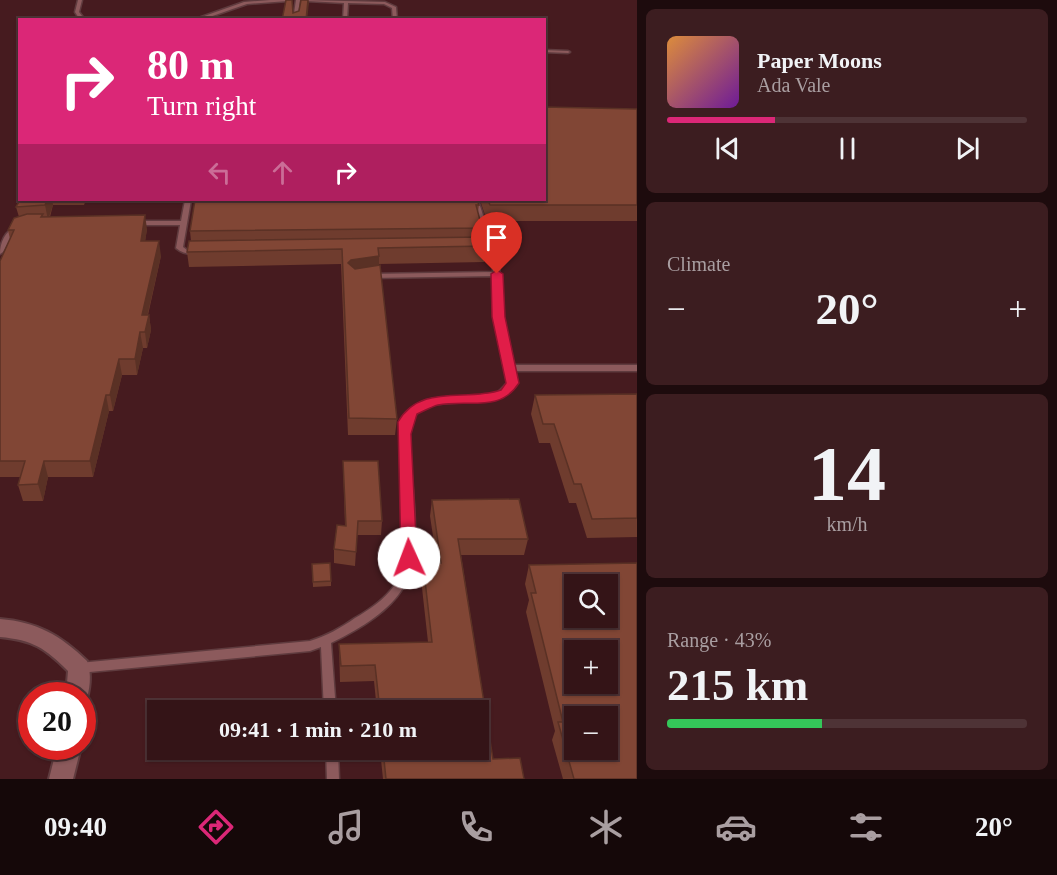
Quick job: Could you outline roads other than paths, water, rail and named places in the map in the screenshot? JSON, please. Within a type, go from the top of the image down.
[{"type":"street","points":[[0,628],[41,634],[79,668],[78,682]]},
{"type":"street","points":[[61,779],[66,760]]},
{"type":"lane","points":[[80,0],[77,12],[82,18]]},
{"type":"lane","points":[[201,18],[246,3],[288,0]]},
{"type":"lane","points":[[295,18],[298,0]]},
{"type":"lane","points":[[308,0],[385,3],[394,7],[395,18]]},
{"type":"lane","points":[[345,18],[346,1]]},
{"type":"lane","points":[[546,51],[568,52]]},
{"type":"lane","points":[[188,201],[179,248],[186,252],[208,252]]},
{"type":"lane","points":[[79,668],[272,651],[326,642],[382,605],[399,587],[409,558],[404,434],[405,422],[411,411],[436,401],[494,397],[506,393],[512,383],[511,368],[498,317],[497,274],[492,248],[475,201]]},
{"type":"lane","points":[[123,223],[183,223]]},
{"type":"lane","points":[[0,252],[12,230],[29,224]]},
{"type":"lane","points":[[480,248],[492,248]]},
{"type":"lane","points":[[365,277],[497,274]]},
{"type":"lane","points":[[511,368],[637,368]]},
{"type":"lane","points":[[326,642],[329,700]]},
{"type":"lane","points":[[332,760],[333,779]]}]
